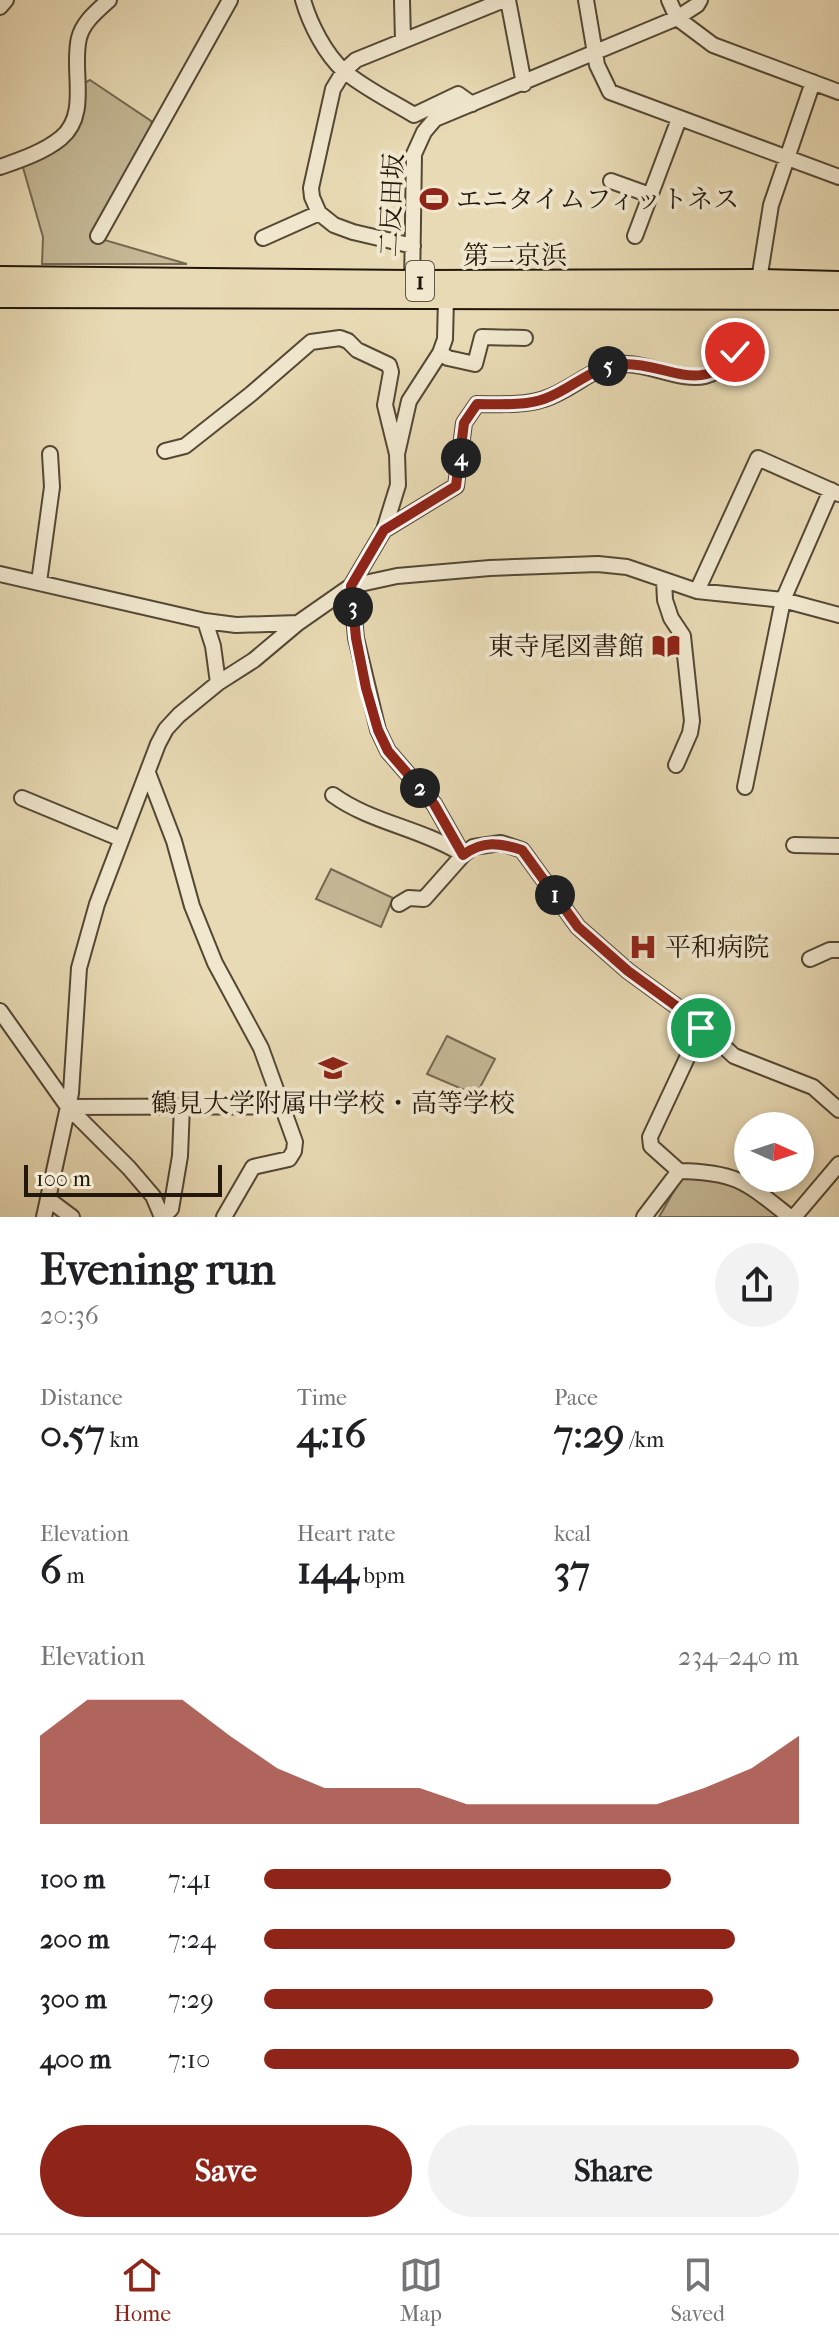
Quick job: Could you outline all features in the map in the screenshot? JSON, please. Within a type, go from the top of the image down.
[{"type":"highway","name":"第二京浜","points":[[0,277],[412,289],[446,298],[839,299]]},
{"type":"highway","name":"第二京浜","points":[[0,297],[759,280],[839,282]]},
{"type":"street","points":[[0,7],[6,0]]},
{"type":"street","points":[[0,151],[7,165],[60,139],[70,128],[77,110],[79,38],[89,18],[109,0]]},
{"type":"street","points":[[303,0],[308,17],[344,71],[414,115],[458,94],[472,104]]},
{"type":"street","points":[[402,0],[403,41]]},
{"type":"street","points":[[413,246],[353,232],[334,225],[319,213],[311,188],[333,89],[344,71],[356,60],[506,0],[524,84]]},
{"type":"street","points":[[586,0],[597,65],[610,92],[839,177]]},
{"type":"street","points":[[669,0],[677,18],[713,45],[839,92]]},
{"type":"street","name":"二反田坂","points":[[412,289],[412,168],[417,143],[435,119],[677,18],[700,0]]},
{"type":"street","points":[[98,236],[226,1]]},
{"type":"street","points":[[759,280],[771,205],[813,82]]},
{"type":"street","points":[[635,236],[679,119]]},
{"type":"street","points":[[611,181],[650,195]]},
{"type":"street","points":[[263,238],[319,213]]},
{"type":"street","points":[[397,454],[409,401],[440,353],[445,339],[446,298]]},
{"type":"street","points":[[384,530],[456,486],[464,423],[477,404],[542,400],[581,382],[596,370],[622,364],[640,364],[703,377],[726,366],[745,333]]},
{"type":"street","points":[[440,353],[475,364],[482,337],[525,338]]},
{"type":"street","points":[[165,451],[185,446],[311,342],[340,338],[389,365],[391,372],[385,405],[397,454],[398,485],[384,530],[351,586],[356,638],[366,688],[378,730],[388,751],[434,804],[463,855]]},
{"type":"street","points":[[39,582],[52,487],[50,454]]},
{"type":"street","points":[[697,591],[758,458],[835,492],[783,600],[745,787]]},
{"type":"street","points":[[44,1217],[68,1107],[79,968],[97,904],[166,729],[218,683],[254,660],[298,623],[351,586],[397,576],[503,567],[598,564],[627,567],[697,591],[783,600],[839,615]]},
{"type":"street","points":[[0,574],[205,621],[236,625],[298,623]]},
{"type":"street","points":[[664,580],[665,600],[671,618],[683,636],[692,721],[676,765]]},
{"type":"street","points":[[205,621],[213,646],[218,683]]},
{"type":"street","points":[[148,773],[209,949],[261,1048],[295,1142],[294,1151],[284,1161],[253,1167],[224,1217]]},
{"type":"street","points":[[333,795],[349,807],[440,840],[463,855]]},
{"type":"street","points":[[22,798],[121,839]]},
{"type":"street","points":[[399,904],[409,898],[424,899],[473,847],[491,843],[522,850],[578,927],[628,971],[694,1019],[734,1056],[813,1087],[839,1110]]},
{"type":"street","points":[[794,845],[839,846]]},
{"type":"street","points":[[810,959],[835,950],[839,934]]},
{"type":"street","points":[[0,1011],[68,1107],[153,1196],[162,1217],[171,1209],[180,1156],[182,1106]]},
{"type":"street","points":[[701,1028],[650,1137],[651,1146],[679,1171],[713,1172],[737,1178],[792,1217],[839,1164]]},
{"type":"street","points":[[68,1107],[283,1106]]},
{"type":"street","points":[[644,1217],[679,1171]]},
{"type":"street","points":[[48,1199],[72,1217]]},
{"type":"shaded area","points":[[90,80],[151,121],[153,128],[94,237],[187,264],[42,264],[43,237],[22,164],[54,148],[83,84]]},
{"type":"shaded area","points":[[331,869],[393,898],[381,927],[316,899]]},
{"type":"shaded area","points":[[447,1036],[495,1059],[476,1095],[427,1074]]},
{"type":"shaded area","points":[[702,1177],[734,1187],[734,1192],[752,1192],[782,1217],[659,1217],[681,1179]]},
{"type":"place","name":"エニタイムフィットネス","points":[[434,199]]},
{"type":"place","name":"東寺尾図書館","points":[[666,646]]},
{"type":"place","name":"平和病院","points":[[643,947]]},
{"type":"place","name":"鶴見大学附属中学校・高等学校","points":[[333,1068]]},
{"type":"route","points":[[701,1028],[694,1019],[628,971],[578,927],[522,850],[491,843],[473,847],[463,855],[434,804],[388,751],[378,730],[356,638],[351,586],[384,530],[456,486],[464,423],[477,404],[542,400],[581,382],[596,370],[622,364],[640,364],[703,377],[726,366],[735,352]]}]
